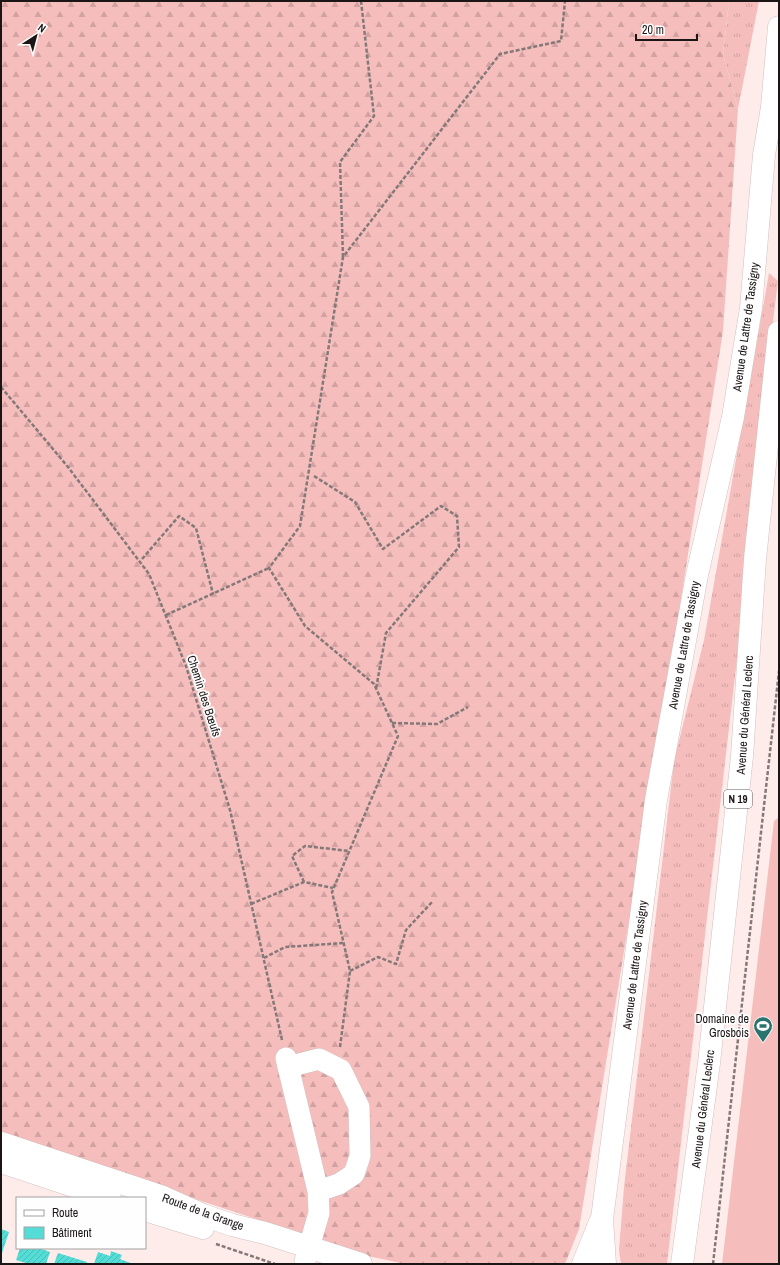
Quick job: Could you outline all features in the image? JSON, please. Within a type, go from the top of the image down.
[{"type":"main road","name":"Avenue de Lattre de Tassigny","points":[[605,1264],[602,1219],[656,800],[697,575],[733,417],[751,308],[764,155],[772,107],[779,27]]},
{"type":"main road","name":"Avenue du Général Leclerc","points":[[682,1264],[709,1064],[742,756],[755,559],[779,332]]},
{"type":"main road","name":"Route de la Grange","points":[[1,1143],[163,1197],[203,1215],[232,1225],[265,1233],[308,1257]]},
{"type":"main road","points":[[1,1162],[107,1197]]},
{"type":"main road","name":"Route de la Grange","points":[[146,1210],[308,1257],[361,1264]]},
{"type":"main road","points":[[582,1264],[602,1219]]},
{"type":"lane","points":[[308,1257],[319,1214],[318,1191],[287,1062],[319,1059],[341,1070],[359,1107],[360,1156],[354,1174],[339,1184],[318,1191]]},
{"type":"path","points":[[166,615],[269,568],[300,526],[343,257],[340,162],[374,116],[361,1]]},
{"type":"path","points":[[343,257],[500,54],[561,41],[565,1]]},
{"type":"path","name":"Chemin des Bœufs","points":[[1,387],[68,467],[149,574],[186,666],[230,810],[287,1062]]},
{"type":"path","points":[[314,476],[355,502],[383,549],[441,506],[456,516],[458,547],[386,634],[376,689]]},
{"type":"path","points":[[142,559],[179,516],[196,528],[213,594]]},
{"type":"path","points":[[269,568],[305,626],[374,684],[398,736],[332,892],[350,971],[339,1054]]},
{"type":"path","points":[[713,1264],[779,671]]},
{"type":"path","points":[[392,723],[437,724],[468,707]]},
{"type":"path","points":[[304,882],[292,856],[305,846],[349,851]]},
{"type":"path","points":[[251,904],[304,882],[334,888]]},
{"type":"path","points":[[350,971],[378,957],[396,964],[406,930],[434,901]]},
{"type":"path","points":[[264,958],[285,947],[344,942]]},
{"type":"green space","points":[[1,1],[729,1],[723,54],[738,109],[723,331],[579,1229],[565,1264],[405,1264],[368,1256],[1,1135]]},
{"type":"green space","points":[[729,1],[759,1],[738,109],[723,54]]},
{"type":"green space","points":[[769,273],[778,281],[750,506],[737,659],[667,1264],[621,1264],[619,1250],[624,1187],[674,761],[704,640]]},
{"type":"green space","name":"Domaine de Grosbois","points":[[779,817],[779,1264],[722,1264],[774,821]]},
{"type":"building","points":[[1,1229],[9,1232],[2,1253],[1,1253]]},
{"type":"building","points":[[20,1249],[42,1249],[50,1252],[46,1264],[29,1264],[16,1260]]},
{"type":"building","points":[[111,1251],[122,1255],[120,1259],[133,1264],[94,1264],[98,1252],[110,1256]]},
{"type":"building","points":[[58,1253],[87,1262],[86,1264],[54,1264]]},
{"type":"place","name":"Domaine de Grosbois","points":[[763,1043]]}]
